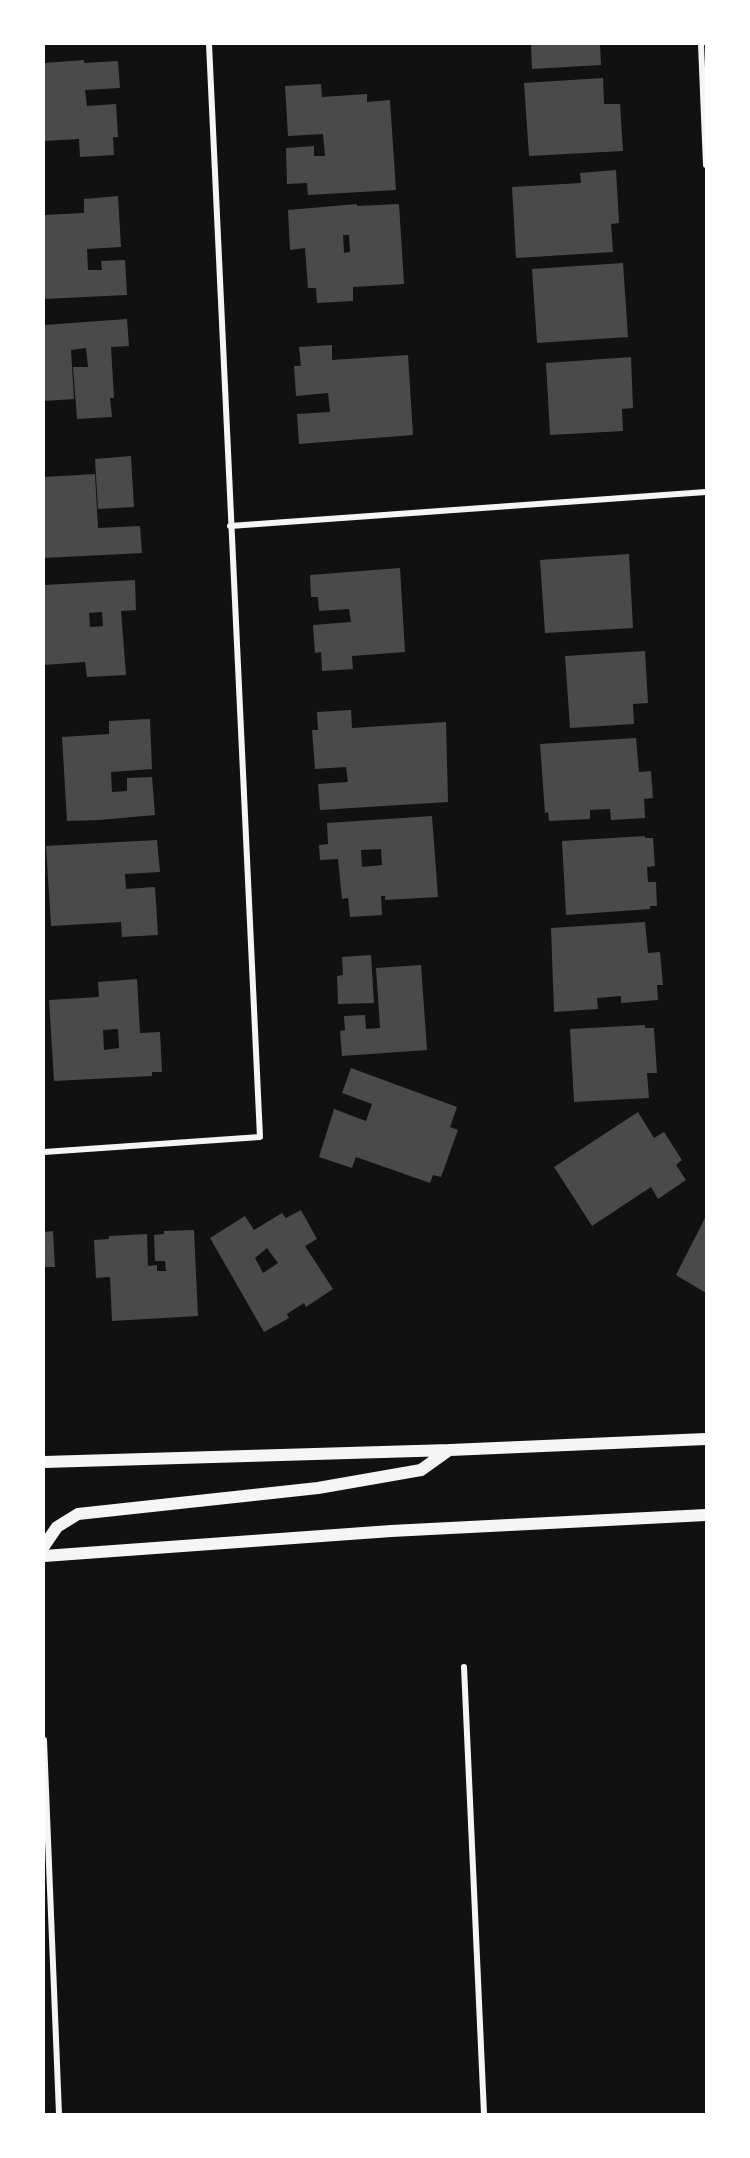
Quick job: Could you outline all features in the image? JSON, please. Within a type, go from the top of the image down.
[{"type":"main road","points":[[44,1462],[450,1450],[706,1439]]},
{"type":"main road","points":[[44,1546],[57,1527],[78,1514],[318,1488],[421,1470],[450,1450]]},
{"type":"main road","points":[[44,1556],[391,1531],[706,1515]]},
{"type":"street","points":[[44,1152],[260,1137],[208,44]]},
{"type":"street","points":[[701,44],[706,165]]},
{"type":"street","points":[[230,526],[706,492]]},
{"type":"street","points":[[464,1667],[484,2115]]},
{"type":"street","points":[[44,1740],[58,2115]]},
{"type":"building","points":[[531,44],[600,44],[601,65],[532,69]]},
{"type":"building","points":[[84,60],[84,63],[118,61],[120,88],[85,90],[87,106],[116,104],[118,137],[113,137],[114,155],[80,157],[79,139],[44,141],[44,63]]},
{"type":"building","points":[[603,78],[604,104],[620,104],[623,151],[529,156],[524,83]]},
{"type":"building","points":[[321,84],[322,97],[367,94],[367,102],[390,100],[396,190],[308,195],[307,183],[287,184],[286,148],[314,146],[314,156],[325,156],[323,134],[288,136],[285,86]]},
{"type":"building","points":[[616,170],[619,223],[611,224],[613,252],[516,258],[512,187],[581,183],[580,173]]},
{"type":"building","points":[[118,196],[121,247],[87,249],[88,270],[102,270],[101,261],[125,260],[127,295],[44,299],[44,215],[84,213],[84,199]]},
{"type":"building","points":[[357,204],[357,206],[399,204],[404,284],[353,287],[353,301],[317,303],[316,288],[308,288],[305,248],[290,250],[288,210]],"holes":[[[343,235],[349,235],[350,252],[344,253]]]},
{"type":"building","points":[[623,263],[628,337],[537,343],[532,269]]},
{"type":"building","points":[[127,319],[129,346],[111,347],[114,398],[110,398],[112,417],[77,419],[73,367],[88,367],[86,348],[71,350],[74,399],[44,401],[44,325]]},
{"type":"building","points":[[332,345],[332,360],[408,355],[413,435],[299,444],[297,414],[330,412],[328,393],[296,396],[294,366],[301,366],[299,347]]},
{"type":"building","points":[[631,357],[633,408],[622,409],[623,431],[550,435],[546,363]]},
{"type":"building","points":[[131,456],[134,507],[98,509],[95,459]]},
{"type":"building","points":[[95,474],[98,528],[140,526],[142,553],[44,558],[44,477]]},
{"type":"building","points":[[629,554],[633,628],[545,633],[540,560]]},
{"type":"building","points":[[400,568],[405,652],[352,656],[353,669],[322,671],[321,652],[315,653],[313,625],[351,622],[349,609],[319,611],[318,597],[311,597],[310,575]]},
{"type":"building","points":[[135,580],[136,610],[121,611],[126,675],[87,677],[85,662],[44,665],[44,585]],"holes":[[[102,612],[103,626],[90,627],[89,613]]]},
{"type":"building","points":[[645,651],[648,703],[633,704],[634,724],[570,728],[565,656]]},
{"type":"building","points":[[351,710],[352,728],[446,722],[448,802],[320,810],[318,784],[348,782],[346,767],[315,769],[312,730],[318,730],[317,712]]},
{"type":"building","points":[[150,719],[152,769],[111,772],[112,792],[127,791],[127,778],[152,777],[155,815],[67,821],[62,737],[109,734],[109,721]]},
{"type":"building","points":[[636,738],[639,772],[651,771],[653,798],[644,799],[645,818],[611,820],[610,809],[590,810],[590,819],[549,821],[548,812],[545,813],[540,744]]},
{"type":"building","points":[[432,816],[438,897],[385,900],[385,896],[381,896],[382,915],[350,917],[348,898],[342,899],[338,859],[320,860],[319,845],[328,844],[327,823]],"holes":[[[381,849],[382,865],[362,867],[361,850]]]},
{"type":"building","points":[[645,836],[645,838],[653,838],[655,866],[647,867],[648,882],[656,882],[657,906],[650,906],[650,909],[566,915],[562,841]]},
{"type":"building","points":[[157,840],[160,872],[125,874],[126,889],[155,887],[158,935],[122,937],[121,922],[51,926],[46,846]]},
{"type":"building","points":[[645,922],[648,953],[660,952],[663,985],[657,985],[658,1000],[621,1003],[621,996],[597,998],[598,1009],[554,1012],[551,928]]},
{"type":"building","points":[[371,955],[374,1003],[338,1004],[337,976],[343,975],[342,957]]},
{"type":"building","points":[[421,965],[427,1050],[342,1056],[340,1031],[345,1030],[344,1016],[365,1015],[366,1029],[380,1028],[376,968]]},
{"type":"building","points":[[137,979],[140,1033],[160,1032],[162,1072],[152,1072],[152,1076],[54,1081],[49,1000],[99,997],[98,982]],"holes":[[[118,1029],[119,1048],[104,1050],[103,1030]]]},
{"type":"building","points":[[645,1025],[645,1028],[654,1028],[657,1073],[647,1073],[649,1098],[574,1102],[570,1029]]},
{"type":"building","points":[[351,1068],[457,1107],[450,1127],[458,1130],[441,1177],[433,1175],[430,1183],[356,1157],[352,1168],[319,1157],[334,1109],[366,1121],[372,1104],[342,1093]]},
{"type":"building","points":[[638,1112],[654,1138],[664,1132],[682,1160],[676,1165],[686,1180],[658,1199],[651,1187],[592,1226],[554,1167]]},
{"type":"building","points":[[301,1210],[317,1239],[305,1246],[333,1289],[306,1307],[304,1303],[287,1314],[289,1318],[264,1332],[210,1238],[245,1216],[254,1230],[282,1213],[286,1218]],"holes":[[[267,1248],[278,1263],[263,1273],[255,1258]]]},
{"type":"building","points":[[706,1216],[706,1293],[676,1275]]},
{"type":"building","points":[[194,1230],[198,1316],[112,1321],[110,1277],[96,1278],[94,1240],[109,1239],[109,1236],[147,1234],[148,1266],[157,1265],[157,1271],[166,1271],[165,1261],[155,1261],[154,1235],[164,1234],[164,1231]]},
{"type":"building","points":[[53,1231],[55,1267],[44,1267],[44,1232]]}]
